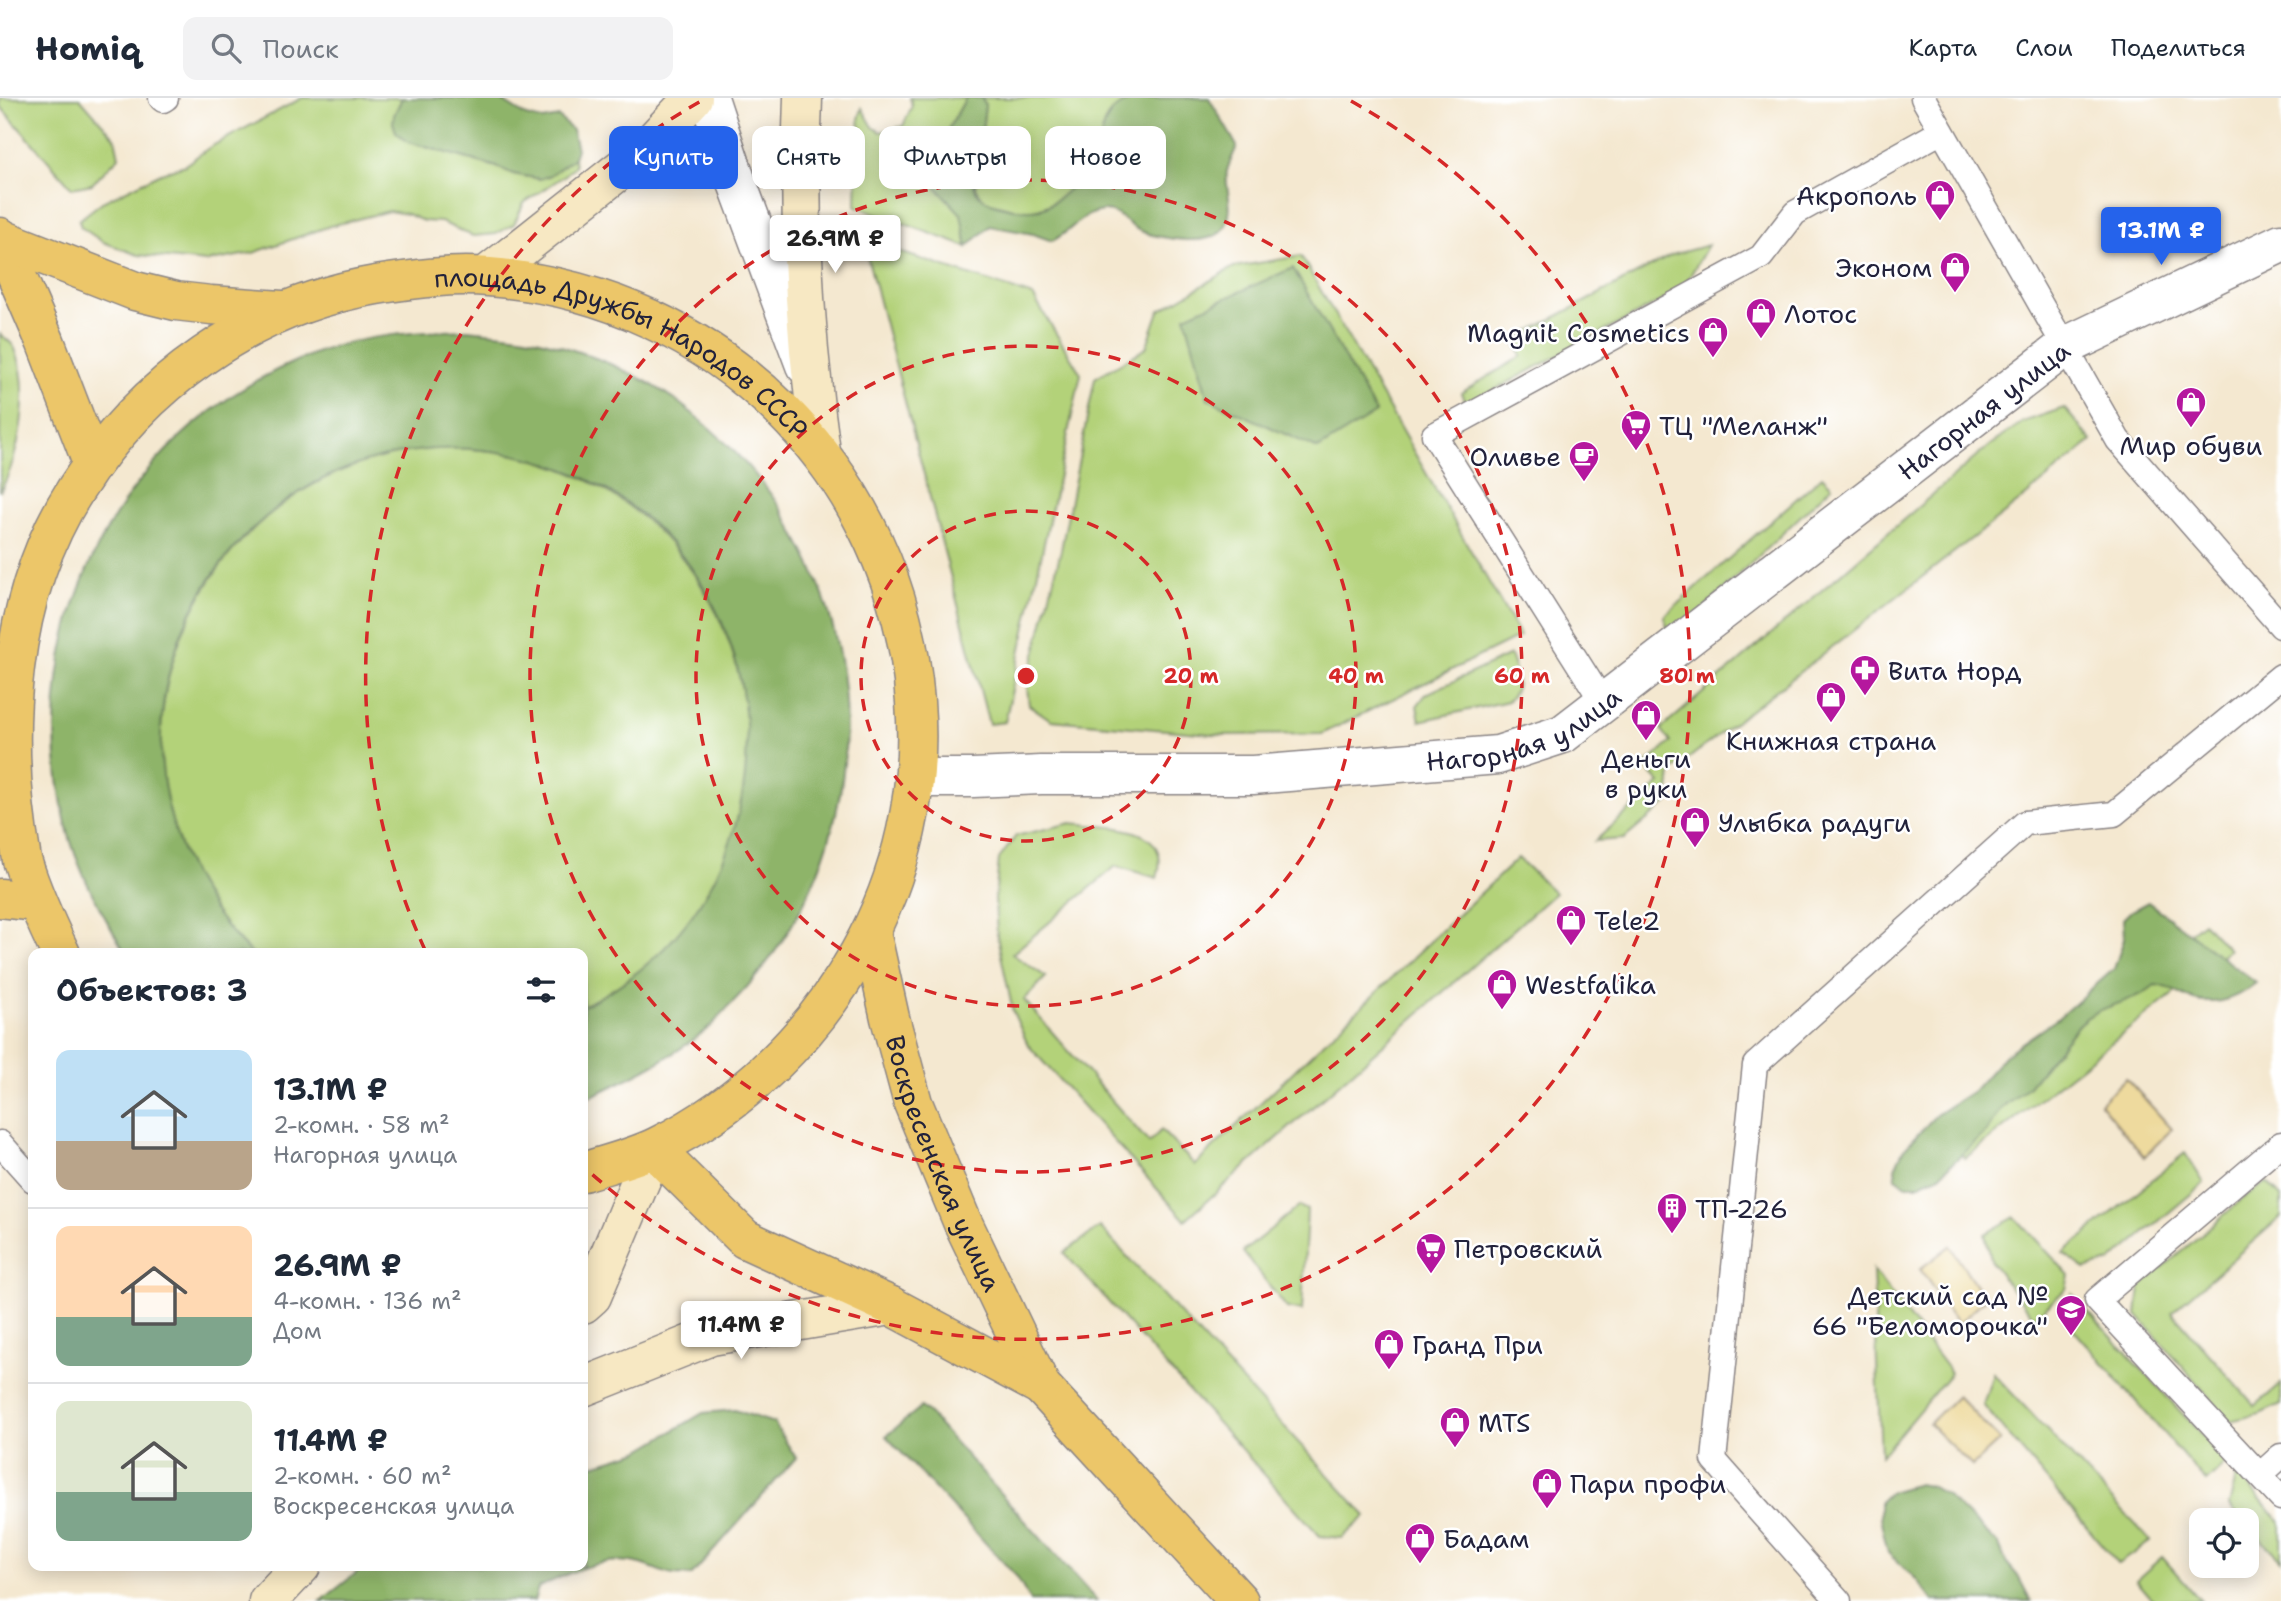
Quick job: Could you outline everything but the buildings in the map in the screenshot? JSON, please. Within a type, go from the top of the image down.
[{"type":"main road","points":[[1,238],[146,294],[211,305],[286,310]]},
{"type":"main road","points":[[1,238],[92,463]]},
{"type":"main road","name":"площадь Дружбы Народов СССР","points":[[56,948],[18,900],[21,858],[6,812],[5,703],[16,630],[34,571],[59,515],[92,463],[123,425],[188,366],[241,332],[286,310],[351,289],[405,280],[486,276],[563,287],[637,312],[706,348],[768,395],[821,452],[849,493],[873,537],[895,594],[905,630],[914,679],[917,728],[915,778],[906,831],[892,882],[871,932],[843,982],[810,1028],[770,1069],[725,1105],[654,1149],[588,1170]]},
{"type":"main road","name":"Воскресенская улица","points":[[871,932],[913,1103],[962,1221],[1041,1385],[1239,1601]]},
{"type":"main road","name":"Воскресенская улица","points":[[654,1149],[745,1239],[891,1306],[1041,1385]]},
{"type":"street","points":[[486,276],[645,150],[693,98]]},
{"type":"street","points":[[709,98],[736,180],[811,380]]},
{"type":"street","points":[[803,98],[800,197],[811,380],[821,452]]},
{"type":"street","name":"Нагорная улица","points":[[915,778],[1253,775],[1498,755],[1563,734],[2066,346],[2281,243]]},
{"type":"street","points":[[588,1300],[592,1296],[654,1149]]},
{"type":"street","points":[[588,1385],[711,1336],[891,1306]]},
{"type":"street","points":[[268,1601],[296,1571]]},
{"type":"lane","points":[[1923,98],[2118,440],[2281,626]]},
{"type":"lane","points":[[1604,704],[1434,435],[1761,257],[1795,213],[1942,131]]},
{"type":"lane","points":[[1839,1601],[1714,1460],[1755,1065],[2025,823],[2114,814],[2281,676]]},
{"type":"lane","points":[[0,1143],[28,1174]]},
{"type":"lane","points":[[2278,1152],[2097,1300],[2281,1498]]},
{"type":"lane","points":[[2260,1475],[2281,1455]]},
{"type":"green space","points":[[0,98],[80,98],[115,138],[119,157],[92,184],[72,188],[0,106]]},
{"type":"green space","points":[[302,98],[402,98],[408,142],[513,174],[540,179],[574,158],[575,166],[524,203],[514,224],[496,234],[473,236],[441,222],[423,221],[407,214],[389,211],[330,226],[253,253],[206,262],[138,255],[103,242],[81,227],[79,220],[102,202],[161,173],[185,165],[210,147]]},
{"type":"green space","points":[[402,98],[498,98],[526,116],[542,120],[559,117],[572,130],[577,149],[574,158],[549,176],[540,179],[513,174],[408,142],[396,132],[393,123]]},
{"type":"green space","points":[[910,98],[966,98],[950,126],[903,126],[912,106]]},
{"type":"green space","points":[[966,98],[982,98],[985,105],[983,126],[950,126]]},
{"type":"green space","points":[[982,98],[1133,98],[1113,110],[1103,126],[1045,126],[1045,189],[1069,189],[1052,202],[1024,211],[989,202],[980,196],[977,190],[1031,189],[1031,126],[983,126],[985,105]]},
{"type":"green space","points":[[1133,98],[1209,98],[1237,146],[1227,171],[1230,210],[1226,225],[1211,237],[1199,240],[1173,239],[1140,231],[1118,215],[1103,211],[1088,215],[1052,241],[1033,234],[990,226],[967,247],[961,214],[938,189],[976,189],[991,203],[1027,210],[1046,207],[1069,189],[1166,189],[1166,126],[1105,126],[1112,111]]},
{"type":"green space","points":[[862,108],[873,127],[879,131],[879,189],[945,189],[947,199],[962,214],[967,247],[856,206],[856,189],[865,189],[865,126],[860,126],[859,119]]},
{"type":"green space","points":[[863,240],[1033,296],[1081,374],[1005,722],[989,724]]},
{"type":"green space","points":[[1708,245],[1682,290],[1466,405],[1461,393],[1522,356],[1513,340],[1672,255]]},
{"type":"green space","points":[[1301,256],[1520,636],[1322,734],[1223,735],[1051,720],[1029,705],[1027,687],[1061,550],[1095,378],[1146,348],[1159,311],[1234,267]]},
{"type":"green space","points":[[1293,268],[1376,413],[1318,449],[1208,399],[1185,316]]},
{"type":"green space","points":[[468,330],[535,339],[596,358],[648,382],[678,402],[732,449],[786,517],[825,600],[840,660],[846,721],[842,782],[828,842],[805,900],[774,953],[710,1027],[662,1060],[588,1098],[588,1002],[663,949],[716,875],[743,791],[744,703],[721,619],[673,545],[603,488],[510,454],[485,450],[435,449],[385,456],[338,472],[290,499],[244,537],[224,560],[192,610],[180,637],[163,705],[161,744],[164,783],[172,821],[185,858],[225,925],[246,948],[123,948],[83,875],[66,824],[55,748],[58,674],[74,604],[102,538],[142,478],[192,426],[252,383],[339,345],[412,333]]},
{"type":"green space","points":[[0,334],[15,349],[23,383],[23,402],[18,441],[0,492]]},
{"type":"green space","points":[[2064,408],[2092,441],[2020,501],[1671,772],[1668,802],[1624,839],[1595,841],[1660,783],[1644,766],[1671,742],[1661,729],[1990,445],[2023,422]]},
{"type":"green space","points":[[455,448],[561,469],[645,519],[705,591],[740,678],[746,770],[724,861],[670,942],[588,1002],[588,948],[247,948],[195,880],[166,798],[162,714],[182,633],[224,561],[285,502],[363,463]]},
{"type":"green space","points":[[1822,476],[1832,486],[1671,640],[1664,616]]},
{"type":"green space","points":[[1510,655],[1517,684],[1508,701],[1420,721],[1417,706],[1426,694]]},
{"type":"green space","points":[[1071,823],[1119,828],[1147,838],[1156,847],[1160,860],[1157,878],[1116,866],[1012,954],[1046,977],[1024,1000],[1149,1143],[1161,1130],[1195,1165],[1518,858],[1555,893],[1185,1220],[1028,1045],[1013,1012],[997,936],[995,899],[999,859],[1016,836]]},
{"type":"green space","points":[[2148,902],[2256,983],[2229,999],[2210,1002],[2190,999],[2155,985],[2136,997],[2096,1012],[2078,1025],[2029,1086],[2000,1110],[1986,1132],[1940,1175],[1918,1185],[1907,1185],[1896,1178],[1895,1168],[1903,1150],[1936,1115],[1973,1091],[2006,1054],[2057,1019],[2114,969],[2124,939],[2123,919],[2131,911]]},
{"type":"green space","points":[[2203,922],[2229,950],[1965,1158],[1945,1133]]},
{"type":"green space","points":[[2185,1153],[2204,1183],[2110,1262],[2085,1269],[2063,1253]]},
{"type":"green space","points":[[2267,1182],[2281,1197],[2281,1217],[2172,1312],[2255,1406],[2281,1384],[2281,1404],[2260,1414],[2230,1421],[2137,1315],[2140,1287],[2247,1195]]},
{"type":"green space","points":[[1299,1206],[1307,1210],[1302,1311],[1287,1308],[1243,1252]]},
{"type":"green space","points":[[2015,1217],[2069,1275],[2066,1289],[2034,1318],[1992,1263],[1985,1234]]},
{"type":"green space","points":[[1100,1227],[1366,1516],[1342,1538],[1320,1536],[1064,1253]]},
{"type":"green space","points":[[1873,1270],[1951,1373],[1881,1456]]},
{"type":"green space","points":[[2072,1294],[2227,1462],[2206,1482],[2073,1329]]},
{"type":"green space","points":[[1993,1373],[2151,1541],[2118,1564],[1983,1405]]},
{"type":"green space","points":[[921,1407],[1097,1601],[1030,1601],[1017,1577],[886,1436]]},
{"type":"green space","points":[[735,1410],[774,1423],[796,1458],[692,1575],[670,1574],[627,1562],[614,1561],[588,1567],[588,1466],[639,1451],[703,1413]]},
{"type":"green space","points":[[2237,1473],[2281,1522],[2281,1560],[2259,1537],[2259,1508],[2229,1506]]},
{"type":"green space","points":[[1918,1484],[1932,1487],[1946,1495],[1999,1545],[2006,1562],[2018,1576],[2031,1601],[1933,1601],[1916,1579],[1888,1553],[1880,1517],[1880,1502],[1890,1492]]},
{"type":"green space","points":[[2162,1557],[2201,1601],[2154,1601],[2136,1580]]},
{"type":"green space","points":[[359,1571],[574,1571],[538,1588],[534,1601],[321,1601]]},
{"type":"sand","points":[[2126,1078],[2172,1129],[2144,1157],[2100,1103]]},
{"type":"sand","points":[[1950,1246],[1985,1299],[1958,1324],[1920,1269]]},
{"type":"sand","points":[[1957,1396],[2000,1440],[1972,1466],[1929,1424]]},
{"type":"place","name":"Акрополь","points":[[1940,222]]},
{"type":"place","name":"Эконом","points":[[1955,294]]},
{"type":"place","name":"Лотос","points":[[1761,340]]},
{"type":"place","name":"Magnit Cosmetics","points":[[1713,359]]},
{"type":"place","name":"Мир обуви","points":[[2191,429]]},
{"type":"place","name":"ТЦ \"Меланж\"","points":[[1636,452]]},
{"type":"place","name":"Оливье","points":[[1584,483]]},
{"type":"place","name":"Вита Норд","points":[[1865,697]]},
{"type":"place","name":"Книжная страна","points":[[1831,724]]},
{"type":"place","name":"Деньги в руки","points":[[1646,742]]},
{"type":"place","name":"Улыбка радуги","points":[[1695,849]]},
{"type":"place","name":"Tele2","points":[[1571,947]]},
{"type":"place","name":"Westfalika","points":[[1502,1011]]},
{"type":"place","name":"ТП-226","points":[[1672,1235]]},
{"type":"place","name":"Петровский","points":[[1431,1275]]},
{"type":"place","name":"Детский сад № 66 \"Беломорочка\"","points":[[2071,1337]]},
{"type":"place","name":"Гранд При","points":[[1389,1371]]},
{"type":"place","name":"MTS","points":[[1455,1449]]},
{"type":"place","name":"Пари профи","points":[[1547,1510]]},
{"type":"place","name":"Бадам","points":[[1420,1565]]}]
